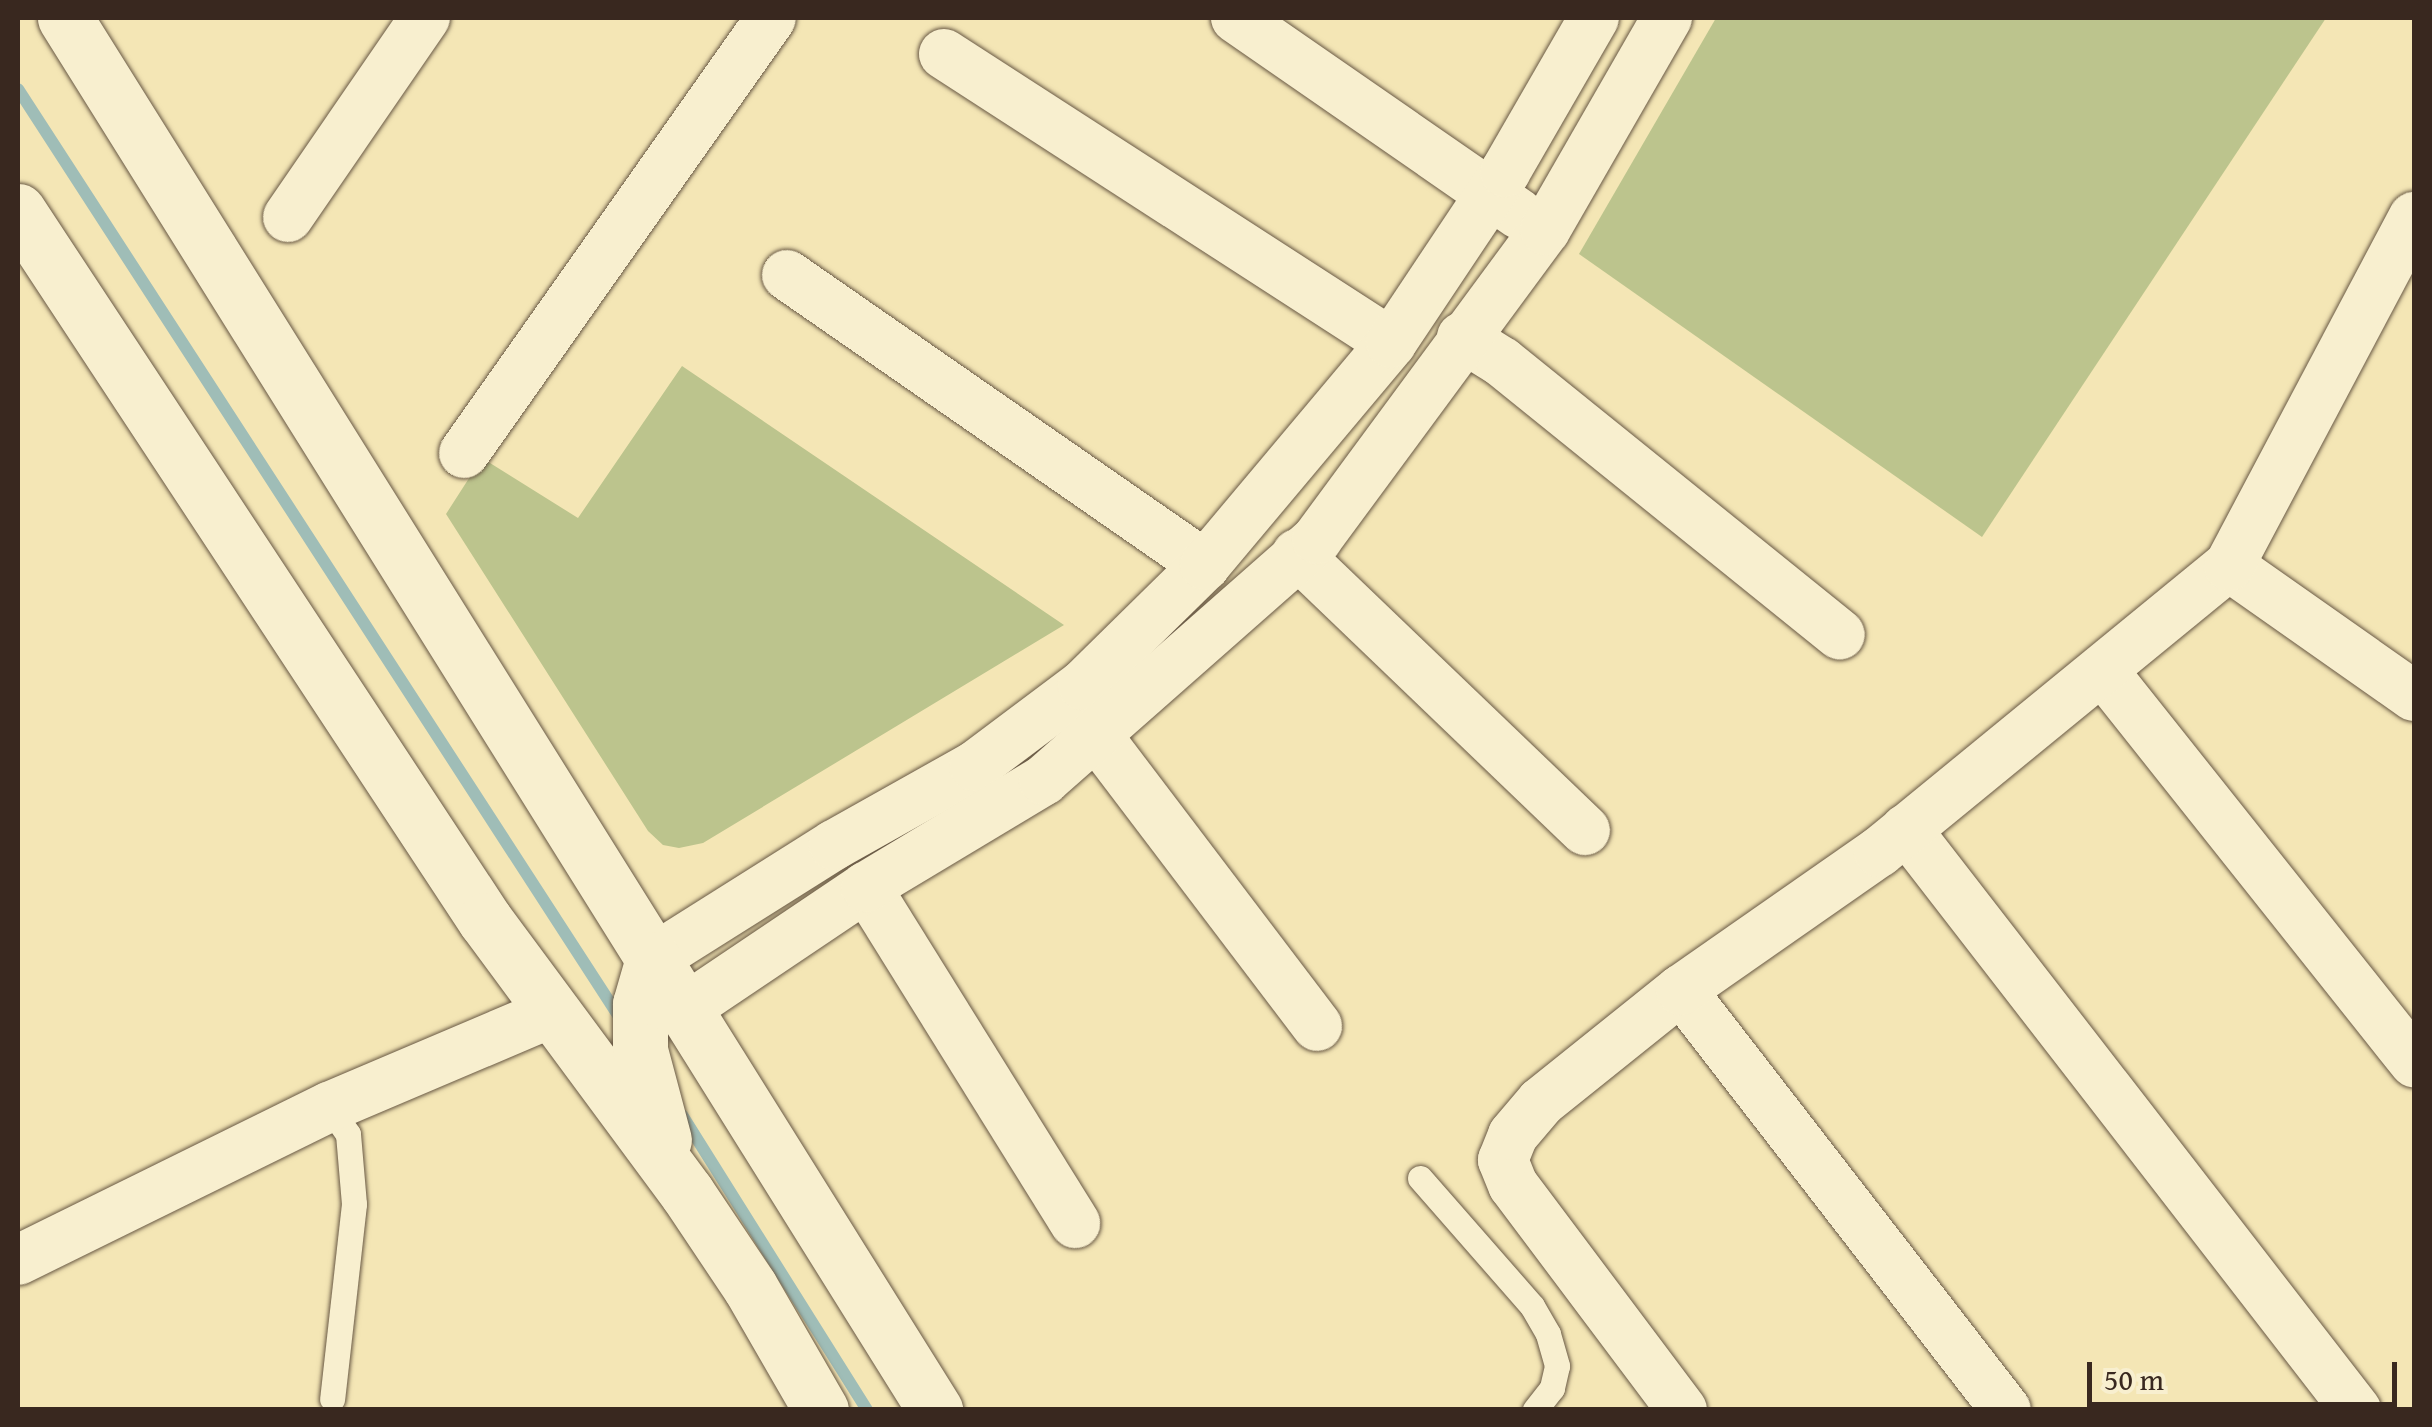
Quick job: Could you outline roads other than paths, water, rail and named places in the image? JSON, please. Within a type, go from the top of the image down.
[{"type":"street","points":[[65,18],[935,1410]]},
{"type":"street","points":[[288,218],[425,18]]},
{"type":"street","points":[[464,453],[771,18]]},
{"type":"street","points":[[1236,18],[1545,230]]},
{"type":"street","points":[[686,1008],[866,886],[1044,780],[1317,539],[1462,337],[1545,230],[1667,18]]},
{"type":"street","points":[[687,1193],[656,1116],[640,1050],[640,1004],[653,959],[834,846],[975,766],[1083,685],[1205,566],[1391,343],[1490,195],[1575,25]]},
{"type":"street","points":[[944,54],[1391,343]]},
{"type":"street","points":[[19,216],[485,920],[687,1193],[750,1287],[821,1410]]},
{"type":"street","points":[[1682,1410],[1512,1185],[1503,1160],[1513,1135],[1541,1102],[1681,990],[1906,829],[2229,566],[2414,217]]},
{"type":"street","points":[[786,275],[1205,566]]},
{"type":"street","points":[[1462,337],[1502,362],[1840,636]]},
{"type":"street","points":[[1297,554],[1585,830]]},
{"type":"street","points":[[2229,566],[2414,696]]},
{"type":"street","points":[[2103,672],[2414,1062]]},
{"type":"street","points":[[1094,732],[1317,1026]]},
{"type":"street","points":[[1906,829],[2356,1410]]},
{"type":"street","points":[[866,886],[1075,1223]]},
{"type":"street","points":[[1681,990],[2006,1410]]},
{"type":"street","points":[[18,1260],[329,1106],[553,1012]]},
{"type":"lane","points":[[329,1106],[348,1134],[354,1204],[332,1399]]},
{"type":"lane","points":[[1420,1178],[1532,1306],[1548,1334],[1557,1366],[1552,1388],[1535,1410]]},
{"type":"waterway","points":[[18,89],[620,1018]]},
{"type":"waterway","points":[[682,1115],[867,1410]]}]
